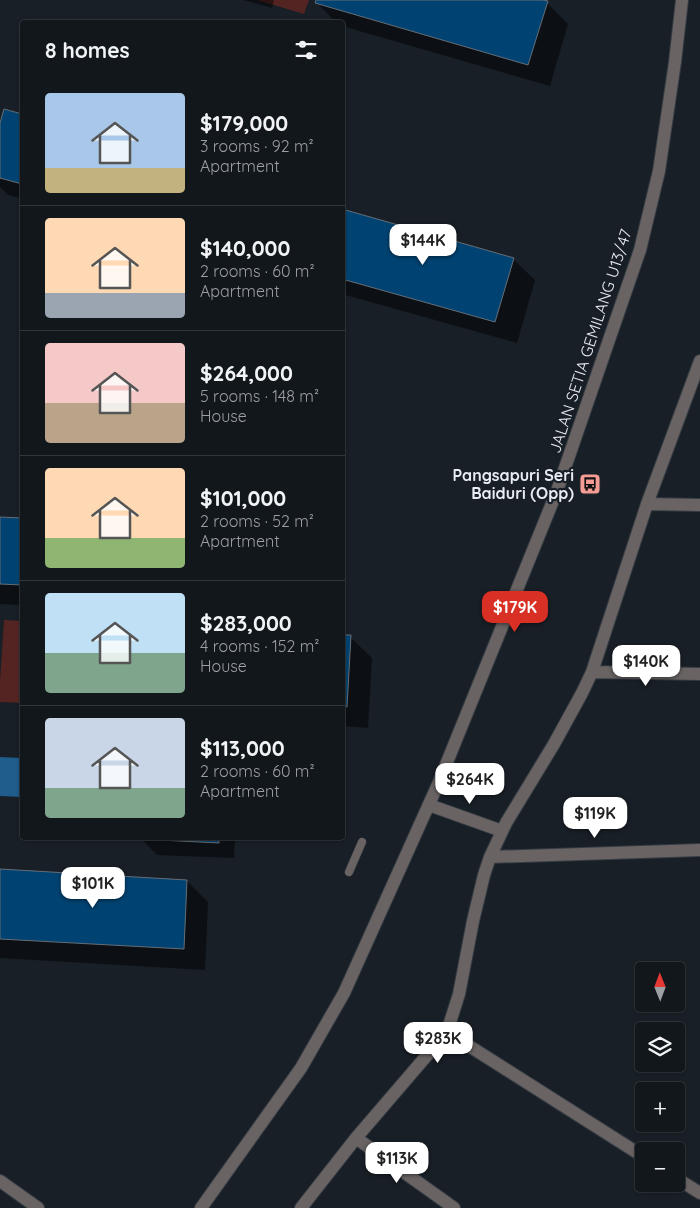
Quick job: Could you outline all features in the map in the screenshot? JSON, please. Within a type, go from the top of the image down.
[{"type":"street","name":"JALAN SETIA GEMILANG U13/47","points":[[201,1208],[301,1068],[344,993],[429,806],[557,491],[640,250],[659,171],[682,0]]},
{"type":"street","points":[[301,1208],[356,1138],[447,1032],[459,994],[473,921],[490,857],[502,831],[582,694],[592,672],[647,504],[700,361]]},
{"type":"street","points":[[647,504],[700,505]]},
{"type":"street","points":[[592,672],[700,674]]},
{"type":"street","points":[[429,806],[502,831]]},
{"type":"street","points":[[490,857],[700,850]]},
{"type":"street","points":[[447,1032],[635,1151]]},
{"type":"street","points":[[356,1138],[454,1208]]},
{"type":"street","points":[[0,1181],[38,1208]]},
{"type":"street","points":[[685,1184],[700,1193]]},
{"type":"lane","points":[[349,872],[362,842]]},
{"type":"shaded area","points":[[257,0],[309,0],[304,14]]},
{"type":"shaded area","points":[[4,620],[20,621],[20,703],[0,702]]},
{"type":"water","points":[[0,757],[20,758],[20,797],[0,796]]},
{"type":"building","points":[[316,0],[548,1],[528,65],[315,3]]},
{"type":"building","points":[[4,109],[20,113],[20,183],[0,178],[0,123]]},
{"type":"building","points":[[345,210],[514,258],[495,322],[345,280]]},
{"type":"building","points":[[0,517],[20,518],[20,585],[0,584]]},
{"type":"building","points":[[345,635],[351,635],[347,707],[345,707]]},
{"type":"building","points":[[160,840],[219,840],[219,843]]},
{"type":"building","points":[[0,869],[187,880],[184,949],[0,939]]},
{"type":"place","name":"Pangsapuri Seri Baiduri (Opp)","points":[[590,484]]}]
